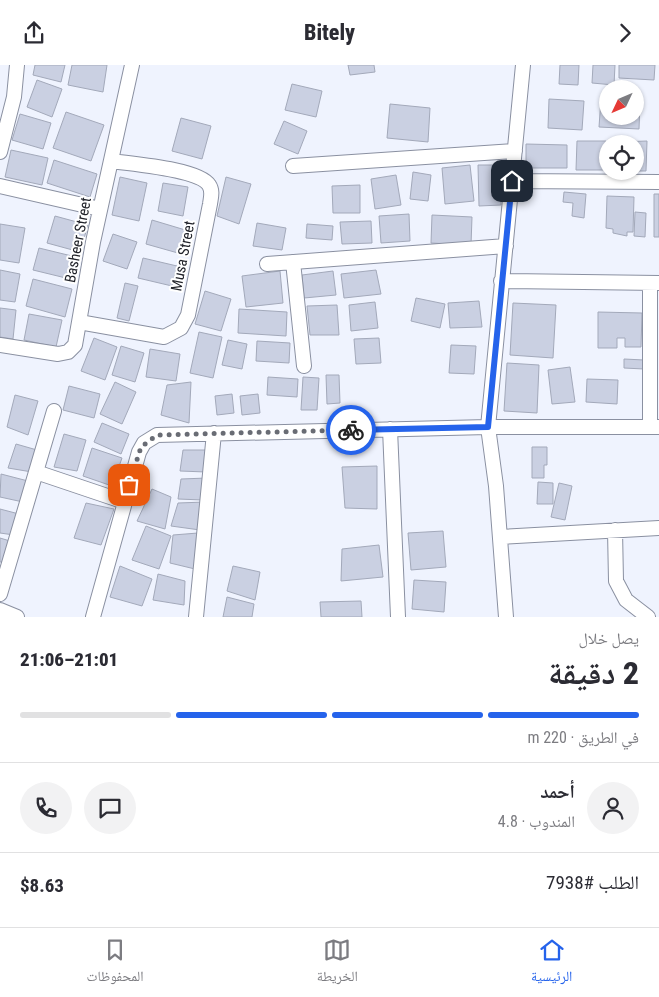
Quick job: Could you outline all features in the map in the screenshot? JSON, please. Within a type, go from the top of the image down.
[{"type":"street","points":[[0,152],[14,97],[18,65]]},
{"type":"street","name":"Basheer Street","points":[[0,345],[63,354],[75,345],[100,209],[132,65]]},
{"type":"street","points":[[506,617],[496,486],[488,427],[523,65]]},
{"type":"street","points":[[293,166],[514,151]]},
{"type":"street","name":"Musa Street","points":[[79,322],[164,337],[181,328],[188,315],[212,193],[209,185],[202,178],[182,172],[112,161]]},
{"type":"street","points":[[512,181],[659,182]]},
{"type":"street","points":[[0,186],[100,209]]},
{"type":"street","points":[[267,264],[506,246]]},
{"type":"street","points":[[294,262],[304,366]]},
{"type":"street","points":[[93,617],[139,452],[148,440],[161,434],[488,427],[654,427],[655,283],[501,281]]},
{"type":"street","points":[[0,594],[54,411]]},
{"type":"street","points":[[390,429],[398,617]]},
{"type":"street","points":[[196,617],[214,433]]},
{"type":"street","points":[[36,472],[125,502]]},
{"type":"street","points":[[500,537],[659,528]]},
{"type":"street","points":[[615,530],[616,581],[626,600],[648,617]]},
{"type":"street","points":[[0,610],[17,617]]},
{"type":"building","points":[[35,65],[65,65],[61,82],[33,75]]},
{"type":"building","points":[[72,65],[107,65],[103,92],[68,85]]},
{"type":"building","points":[[348,65],[374,65],[375,72],[350,75]]},
{"type":"building","points":[[560,65],[579,65],[578,85],[559,84]]},
{"type":"building","points":[[593,65],[615,65],[614,80],[599,80],[599,84],[592,83]]},
{"type":"building","points":[[619,65],[655,65],[654,80],[619,78]]},
{"type":"building","points":[[37,80],[62,89],[52,117],[27,107]]},
{"type":"building","points":[[292,84],[322,91],[316,117],[285,110]]},
{"type":"building","points":[[549,99],[584,101],[582,130],[548,128]]},
{"type":"building","points":[[390,104],[430,108],[428,142],[387,138]]},
{"type":"building","points":[[66,112],[104,125],[91,161],[53,148]]},
{"type":"building","points":[[20,114],[51,123],[43,149],[12,140]]},
{"type":"building","points":[[181,118],[211,126],[202,159],[172,151]]},
{"type":"building","points":[[284,121],[307,131],[298,154],[274,144]]},
{"type":"building","points":[[599,125],[639,125],[639,129],[599,127]]},
{"type":"building","points":[[577,141],[599,141],[599,170],[576,170]]},
{"type":"building","points":[[644,141],[647,141],[646,171],[644,171]]},
{"type":"building","points":[[526,144],[567,145],[567,168],[526,168]]},
{"type":"building","points":[[11,150],[48,158],[42,185],[5,177]]},
{"type":"building","points":[[54,160],[97,174],[90,197],[47,183]]},
{"type":"building","points":[[470,165],[474,201],[445,204],[442,168]]},
{"type":"building","points":[[478,165],[500,165],[501,205],[479,206]]},
{"type":"building","points":[[413,172],[431,175],[428,201],[410,199]]},
{"type":"building","points":[[396,175],[401,205],[375,209],[371,179]]},
{"type":"building","points":[[120,177],[147,183],[139,221],[112,215]]},
{"type":"building","points":[[226,177],[251,184],[239,224],[217,216]]},
{"type":"building","points":[[163,183],[188,187],[183,216],[158,211]]},
{"type":"building","points":[[360,185],[360,213],[333,213],[332,186]]},
{"type":"building","points":[[564,192],[586,194],[584,218],[572,216],[573,203],[563,202]]},
{"type":"building","points":[[654,194],[659,194],[659,237],[654,237]]},
{"type":"building","points":[[607,196],[634,197],[633,232],[627,232],[627,236],[613,233],[613,229],[606,228]]},
{"type":"building","points":[[635,212],[646,213],[645,237],[634,236]]},
{"type":"building","points":[[409,214],[410,241],[381,243],[379,216]]},
{"type":"building","points":[[432,215],[472,217],[471,245],[431,243]]},
{"type":"building","points":[[55,216],[88,225],[80,252],[47,243]]},
{"type":"building","points":[[152,220],[192,232],[185,255],[146,244]]},
{"type":"building","points":[[371,221],[372,243],[342,244],[340,222]]},
{"type":"building","points":[[257,223],[286,228],[282,250],[253,246]]},
{"type":"building","points":[[0,224],[25,228],[19,263],[0,260]]},
{"type":"building","points":[[307,224],[333,226],[332,240],[306,238]]},
{"type":"building","points":[[113,234],[137,242],[127,269],[103,261]]},
{"type":"building","points":[[39,248],[76,257],[70,279],[33,270]]},
{"type":"building","points":[[143,258],[177,266],[172,286],[138,278]]},
{"type":"building","points":[[0,270],[20,274],[15,302],[0,300]]},
{"type":"building","points":[[376,270],[381,294],[344,298],[341,274]]},
{"type":"building","points":[[280,271],[283,303],[246,307],[242,276]]},
{"type":"building","points":[[333,271],[336,295],[304,298],[302,275]]},
{"type":"building","points":[[33,279],[72,289],[65,317],[26,306]]},
{"type":"building","points":[[125,283],[138,286],[129,321],[117,318]]},
{"type":"building","points":[[205,291],[231,299],[221,331],[195,324]]},
{"type":"building","points":[[416,298],[445,304],[440,328],[411,321]]},
{"type":"building","points":[[479,301],[482,327],[450,328],[448,303]]},
{"type":"building","points":[[375,302],[378,328],[351,331],[349,305]]},
{"type":"building","points":[[513,303],[556,305],[553,358],[510,355]]},
{"type":"building","points":[[337,305],[339,335],[310,335],[307,306]]},
{"type":"building","points":[[0,308],[16,310],[13,339],[0,337]]},
{"type":"building","points":[[239,309],[287,312],[286,336],[238,333]]},
{"type":"building","points":[[598,312],[642,313],[641,347],[625,347],[625,338],[617,338],[617,348],[598,348]]},
{"type":"building","points":[[29,314],[62,320],[56,347],[24,340]]},
{"type":"building","points":[[199,332],[222,337],[213,378],[190,373]]},
{"type":"building","points":[[94,338],[117,347],[105,380],[81,371]]},
{"type":"building","points":[[379,338],[381,363],[356,364],[354,339]]},
{"type":"building","points":[[228,340],[247,344],[242,369],[222,365]]},
{"type":"building","points":[[257,341],[290,343],[289,363],[256,361]]},
{"type":"building","points":[[451,345],[476,346],[474,374],[449,373]]},
{"type":"building","points":[[121,346],[144,353],[135,382],[112,375]]},
{"type":"building","points":[[150,349],[180,354],[176,381],[146,377]]},
{"type":"building","points":[[624,359],[644,360],[644,369],[624,368]]},
{"type":"building","points":[[507,363],[539,365],[537,413],[504,411]]},
{"type":"building","points":[[570,367],[575,402],[552,404],[548,370]]},
{"type":"building","points":[[326,375],[339,375],[340,403],[327,404]]},
{"type":"building","points":[[268,377],[298,379],[297,397],[267,395]]},
{"type":"building","points":[[303,377],[319,378],[317,410],[301,410]]},
{"type":"building","points":[[587,379],[618,380],[617,404],[586,402]]},
{"type":"building","points":[[115,382],[136,392],[122,424],[100,414]]},
{"type":"building","points":[[191,382],[189,423],[161,415],[167,385]]},
{"type":"building","points":[[69,386],[100,394],[94,418],[63,410]]},
{"type":"building","points":[[232,394],[234,413],[217,415],[215,396]]},
{"type":"building","points":[[258,394],[260,413],[242,415],[240,396]]},
{"type":"building","points":[[15,395],[38,401],[28,435],[7,427]]},
{"type":"building","points":[[102,423],[129,434],[121,454],[94,442]]},
{"type":"building","points":[[64,434],[86,440],[77,471],[54,467]]},
{"type":"building","points":[[16,444],[37,450],[32,472],[8,468]]},
{"type":"building","points":[[532,447],[547,447],[547,465],[544,465],[544,478],[532,478]]},
{"type":"building","points":[[92,448],[122,458],[112,486],[83,476]]},
{"type":"building","points":[[183,450],[209,450],[206,472],[180,471]]},
{"type":"building","points":[[377,466],[377,509],[345,508],[342,467]]},
{"type":"building","points":[[1,474],[28,481],[23,502],[0,497]]},
{"type":"building","points":[[207,478],[203,500],[178,499],[181,479]]},
{"type":"building","points":[[538,482],[553,483],[553,504],[537,504]]},
{"type":"building","points":[[559,483],[572,486],[565,520],[551,517]]},
{"type":"building","points":[[152,489],[171,497],[165,529],[137,521]]},
{"type":"building","points":[[205,502],[200,530],[171,526],[178,503]]},
{"type":"building","points":[[86,503],[114,509],[101,545],[74,538]]},
{"type":"building","points":[[0,509],[19,514],[14,535],[0,533]]},
{"type":"building","points":[[146,526],[171,536],[159,569],[132,560]]},
{"type":"building","points":[[443,531],[446,567],[411,570],[408,533]]},
{"type":"building","points":[[198,533],[195,569],[170,563],[173,535]]},
{"type":"building","points":[[0,538],[10,541],[5,562],[0,562]]},
{"type":"building","points":[[379,545],[383,577],[341,581],[342,549]]},
{"type":"building","points":[[120,566],[152,579],[142,606],[110,597]]},
{"type":"building","points":[[233,566],[260,572],[255,600],[227,591]]},
{"type":"building","points":[[158,574],[185,581],[184,605],[153,600]]},
{"type":"building","points":[[414,580],[446,582],[444,612],[412,609]]},
{"type":"building","points":[[227,597],[254,604],[252,617],[223,617]]},
{"type":"building","points":[[361,601],[362,617],[321,617],[320,602]]},
{"type":"way so far","points":[[129,485],[141,447],[153,437],[161,434],[351,430]]},
{"type":"route","points":[[351,430],[488,427],[512,181]]}]
